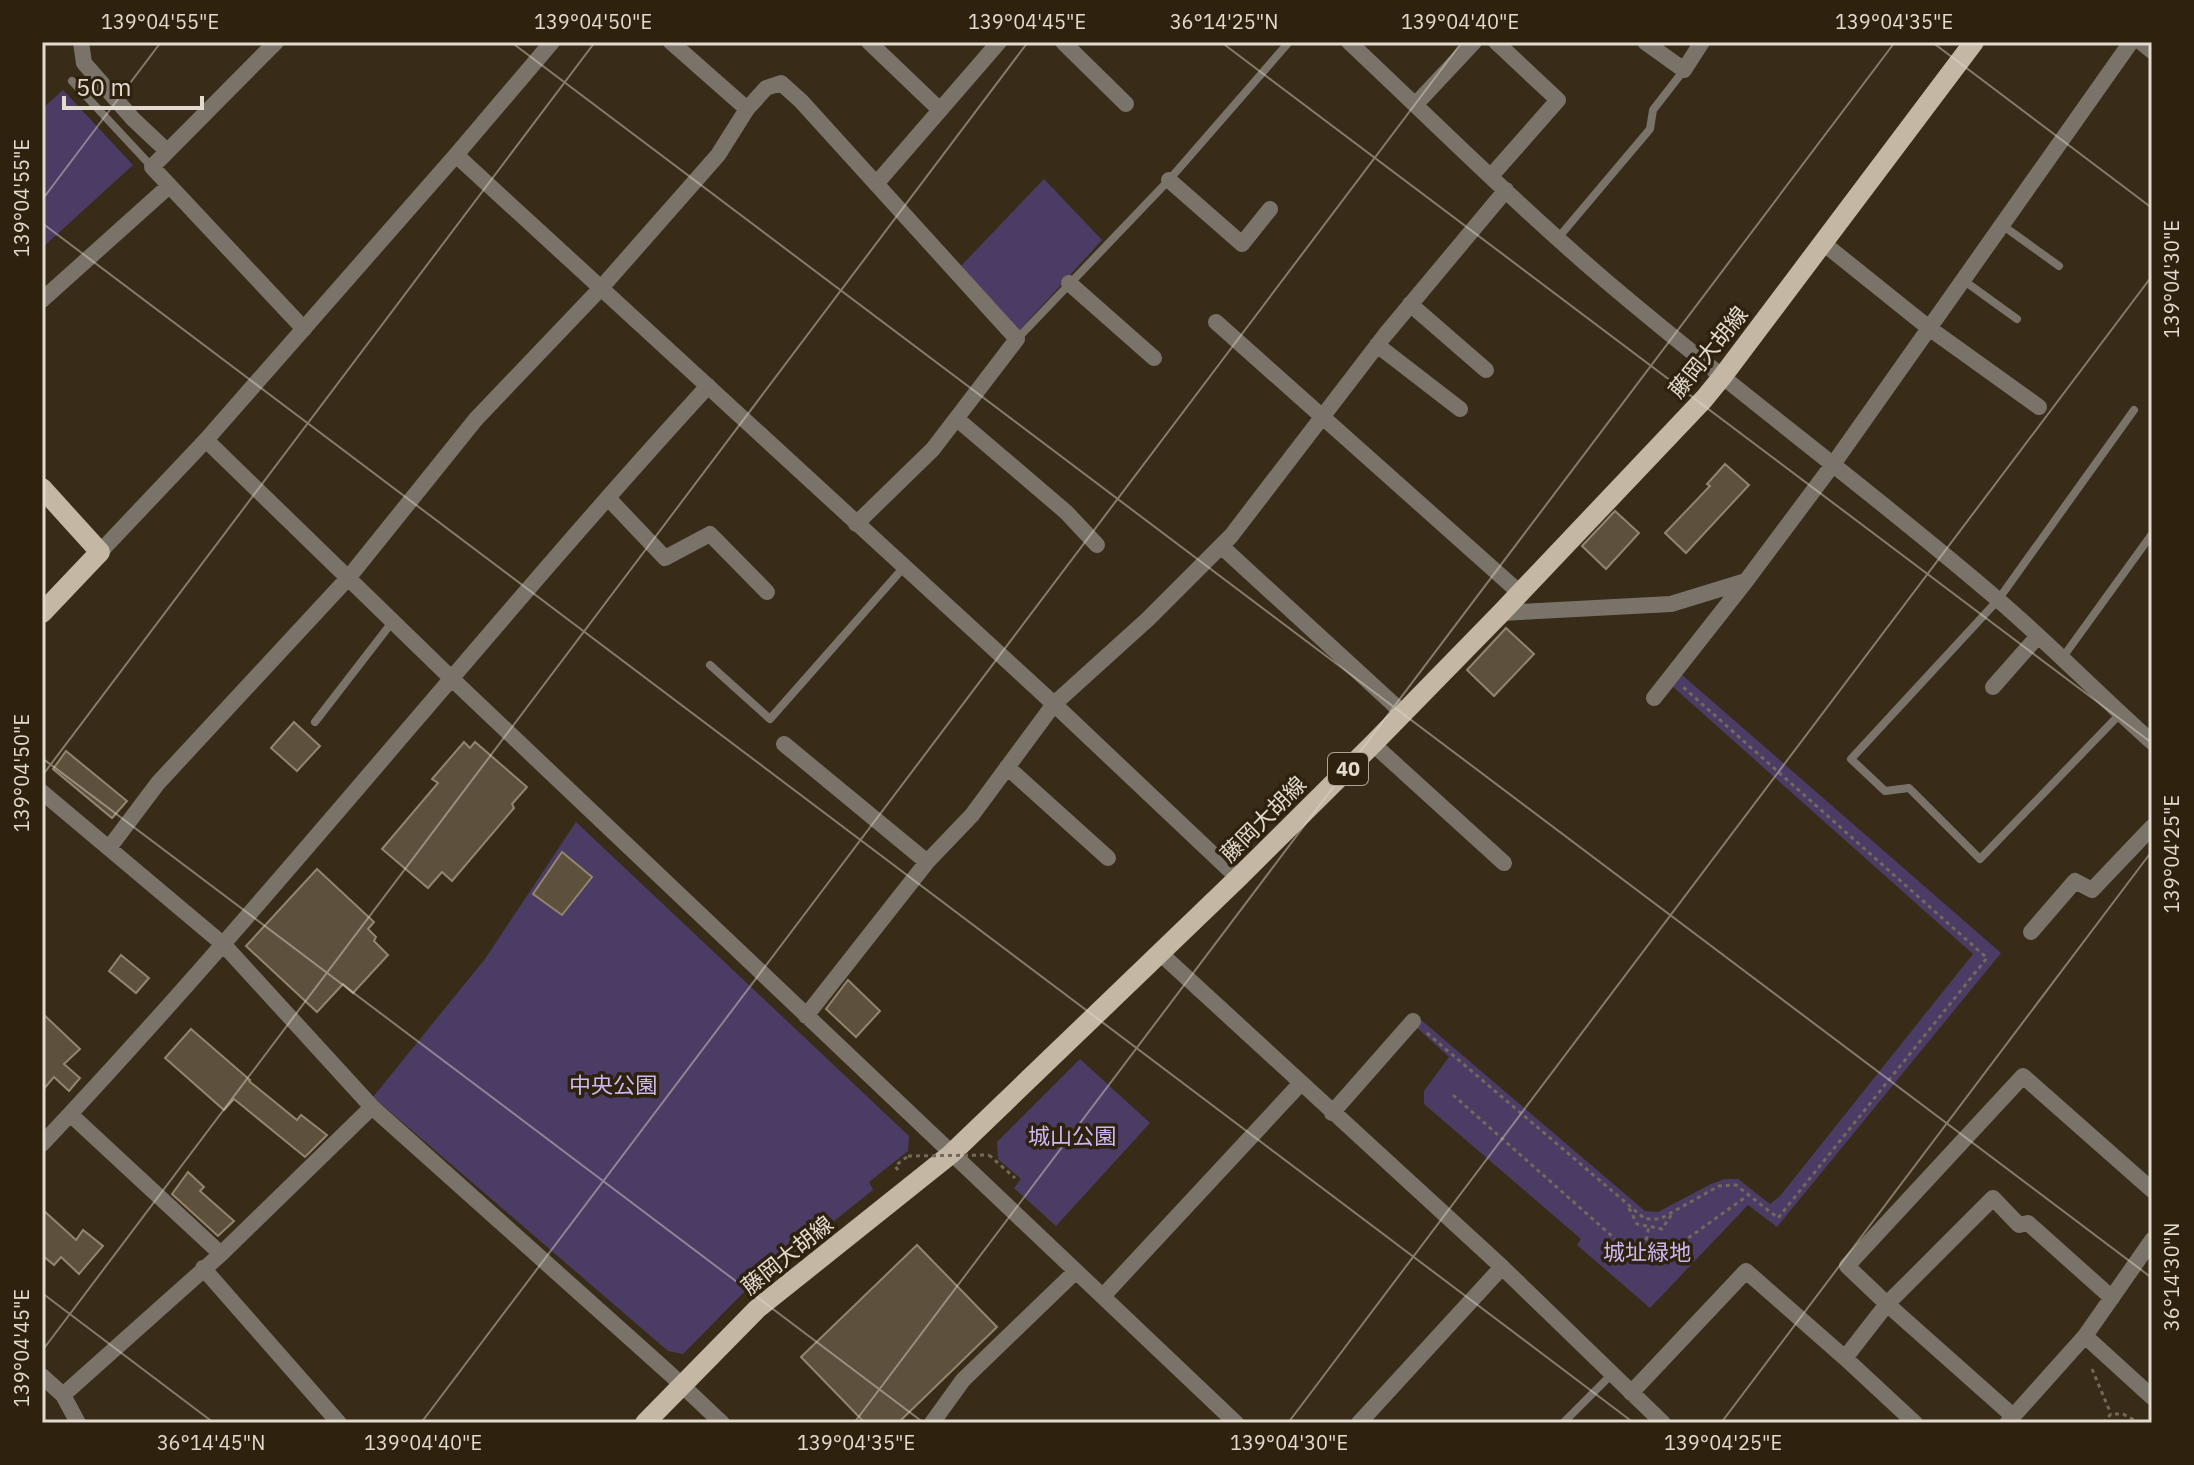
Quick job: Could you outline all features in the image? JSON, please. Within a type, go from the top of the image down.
[{"type":"main road","name":"藤岡大胡線","points":[[645,1423],[757,1309],[951,1154],[1238,878],[1501,613],[1704,399],[1974,42]]},
{"type":"main road","points":[[42,488],[100,552],[42,613]]},
{"type":"street","points":[[81,42],[84,63],[133,119],[167,151]]},
{"type":"street","points":[[276,42],[152,167],[304,329]]},
{"type":"street","points":[[100,552],[206,440],[552,42]]},
{"type":"street","points":[[671,42],[747,109]]},
{"type":"street","points":[[869,42],[940,110]]},
{"type":"street","points":[[876,184],[999,42]]},
{"type":"street","points":[[1063,42],[1126,104]]},
{"type":"street","points":[[1349,42],[1605,280],[1722,377],[1834,463],[1998,600],[2152,742]]},
{"type":"street","points":[[1415,105],[1474,42]]},
{"type":"street","points":[[1491,176],[1558,100],[1496,42]]},
{"type":"street","points":[[1645,42],[1684,70],[1702,42]]},
{"type":"street","points":[[1654,698],[1834,463],[2131,42]]},
{"type":"street","points":[[2141,42],[2152,51]]},
{"type":"street","points":[[109,848],[158,783],[349,577],[476,419],[601,288],[718,155],[747,109],[766,88],[781,83],[801,101],[1017,339],[933,449],[856,524]]},
{"type":"street","points":[[456,155],[1054,704],[1238,878]]},
{"type":"street","points":[[1169,180],[1242,244],[1270,209]]},
{"type":"street","points":[[42,300],[169,186]]},
{"type":"street","points":[[806,1016],[927,862],[972,815],[1054,704],[1148,619],[1221,546],[1377,345],[1506,190]]},
{"type":"street","points":[[1823,243],[1929,328],[2039,407]]},
{"type":"street","points":[[1069,283],[1154,358]]},
{"type":"street","points":[[1410,304],[1486,370]]},
{"type":"street","points":[[1216,322],[1520,593]]},
{"type":"street","points":[[1377,345],[1460,409]]},
{"type":"street","points":[[42,1144],[224,945],[451,678],[708,386]]},
{"type":"street","points":[[957,419],[1066,512],[1097,545]]},
{"type":"street","points":[[206,440],[451,678],[1236,1423]]},
{"type":"street","points":[[608,498],[665,558],[710,534],[767,592]]},
{"type":"street","points":[[1221,546],[1403,713]]},
{"type":"street","points":[[1501,613],[1671,604],[1746,581]]},
{"type":"street","points":[[1993,687],[2038,636]]},
{"type":"street","points":[[784,744],[927,862]]},
{"type":"street","points":[[1373,744],[1504,863]]},
{"type":"street","points":[[1007,767],[1108,858]]},
{"type":"street","points":[[42,792],[224,945],[372,1107],[722,1423]]},
{"type":"street","points":[[2031,932],[2075,881],[2092,890],[2152,827]]},
{"type":"street","points":[[1160,953],[1502,1267],[1663,1423]]},
{"type":"street","points":[[1332,1113],[1413,1021]]},
{"type":"street","points":[[2152,1190],[2023,1076],[1847,1266],[2017,1417],[2085,1336],[2152,1240]]},
{"type":"street","points":[[1103,1296],[1300,1084]]},
{"type":"street","points":[[63,1395],[221,1254],[372,1107]]},
{"type":"street","points":[[70,1114],[221,1254]]},
{"type":"street","points":[[1845,1358],[1887,1304],[1993,1198],[2019,1225],[2028,1223],[2112,1298]]},
{"type":"street","points":[[1359,1423],[1502,1267]]},
{"type":"street","points":[[203,1268],[339,1423]]},
{"type":"street","points":[[1631,1393],[1746,1271],[1915,1423]]},
{"type":"street","points":[[932,1423],[963,1380],[1075,1272]]},
{"type":"street","points":[[2085,1336],[2152,1397]]},
{"type":"street","points":[[42,1376],[63,1395],[78,1423]]},
{"type":"lane","points":[[1017,339],[1169,180],[1289,42]]},
{"type":"lane","points":[[1558,238],[1650,129],[1653,110],[1684,70]]},
{"type":"lane","points":[[72,81],[152,167]]},
{"type":"lane","points":[[2001,224],[2059,266]]},
{"type":"lane","points":[[1963,279],[2017,319]]},
{"type":"lane","points":[[2120,714],[1980,859],[1909,788],[1885,791],[1851,759],[1998,600],[2134,410]]},
{"type":"lane","points":[[2063,657],[2152,534]]},
{"type":"lane","points":[[710,665],[770,719],[904,567]]},
{"type":"lane","points":[[315,722],[393,621]]},
{"type":"lane","points":[[1563,1423],[1611,1375]]},
{"type":"path","points":[[1413,1021],[1645,1219],[1660,1219],[1719,1186],[1736,1185],[1778,1218],[1987,958],[1671,677]]},
{"type":"path","points":[[1453,1095],[1631,1253],[1656,1261],[1749,1195]]},
{"type":"path","points":[[898,1170],[895,1166],[908,1156],[989,1155],[1015,1178]]},
{"type":"path","points":[[999,1173],[1003,1168]]},
{"type":"path","points":[[1628,1206],[1637,1224],[1662,1229],[1675,1211]]},
{"type":"path","points":[[1643,1256],[1649,1226]]},
{"type":"path","points":[[2092,1369],[2111,1414]]},
{"type":"path","points":[[2103,1423],[2111,1414],[2123,1414],[2140,1423]]},
{"type":"green space","points":[[63,90],[133,165],[42,248],[42,109]]},
{"type":"green space","points":[[1044,179],[1102,240],[1018,332],[959,268]]},
{"type":"green space","name":"城址緑地","points":[[1681,674],[2001,953],[1777,1227],[1748,1205],[1650,1308],[1577,1245],[1581,1239],[1424,1104],[1424,1091],[1449,1057],[1415,1026],[1420,1019],[1645,1211],[1658,1212],[1725,1179],[1738,1179],[1770,1204],[1780,1196],[1973,954],[1672,686]]},
{"type":"green space","name":"中央公園","points":[[576,822],[909,1136],[908,1151],[869,1182],[873,1190],[742,1294],[683,1354],[668,1351],[373,1097],[485,959]]},
{"type":"green space","name":"城山公園","points":[[1080,1059],[1150,1123],[1056,1226],[1014,1188],[1021,1179],[998,1159],[997,1142]]},
{"type":"building","points":[[1725,464],[1749,485],[1686,553],[1665,533],[1710,486],[1707,484]]},
{"type":"building","points":[[1615,511],[1639,533],[1606,569],[1582,546]]},
{"type":"building","points":[[1506,628],[1534,654],[1494,696],[1467,670]]},
{"type":"building","points":[[294,722],[320,746],[297,771],[271,748]]},
{"type":"building","points":[[464,742],[470,748],[475,742],[527,787],[512,804],[514,808],[452,881],[442,872],[428,888],[382,849],[438,783],[432,779]]},
{"type":"building","points":[[66,751],[127,801],[112,818],[53,769]]},
{"type":"building","points":[[562,852],[592,877],[562,915],[533,894]]},
{"type":"building","points":[[317,869],[374,922],[368,929],[376,937],[374,941],[388,955],[353,993],[343,984],[317,1012],[246,946]]},
{"type":"building","points":[[121,955],[149,978],[136,993],[109,971]]},
{"type":"building","points":[[848,980],[880,1011],[856,1037],[826,1009]]},
{"type":"building","points":[[42,1013],[80,1049],[64,1064],[80,1078],[69,1091],[54,1077],[42,1091]]},
{"type":"building","points":[[191,1029],[297,1120],[301,1115],[327,1135],[305,1157],[234,1099],[224,1110],[165,1058]]},
{"type":"building","points":[[188,1172],[204,1187],[200,1191],[234,1221],[218,1236],[172,1194]]},
{"type":"building","points":[[42,1209],[76,1240],[83,1230],[103,1246],[79,1274],[61,1257],[54,1265],[42,1255]]},
{"type":"building","points":[[917,1245],[997,1327],[898,1423],[865,1423],[801,1357]]}]
